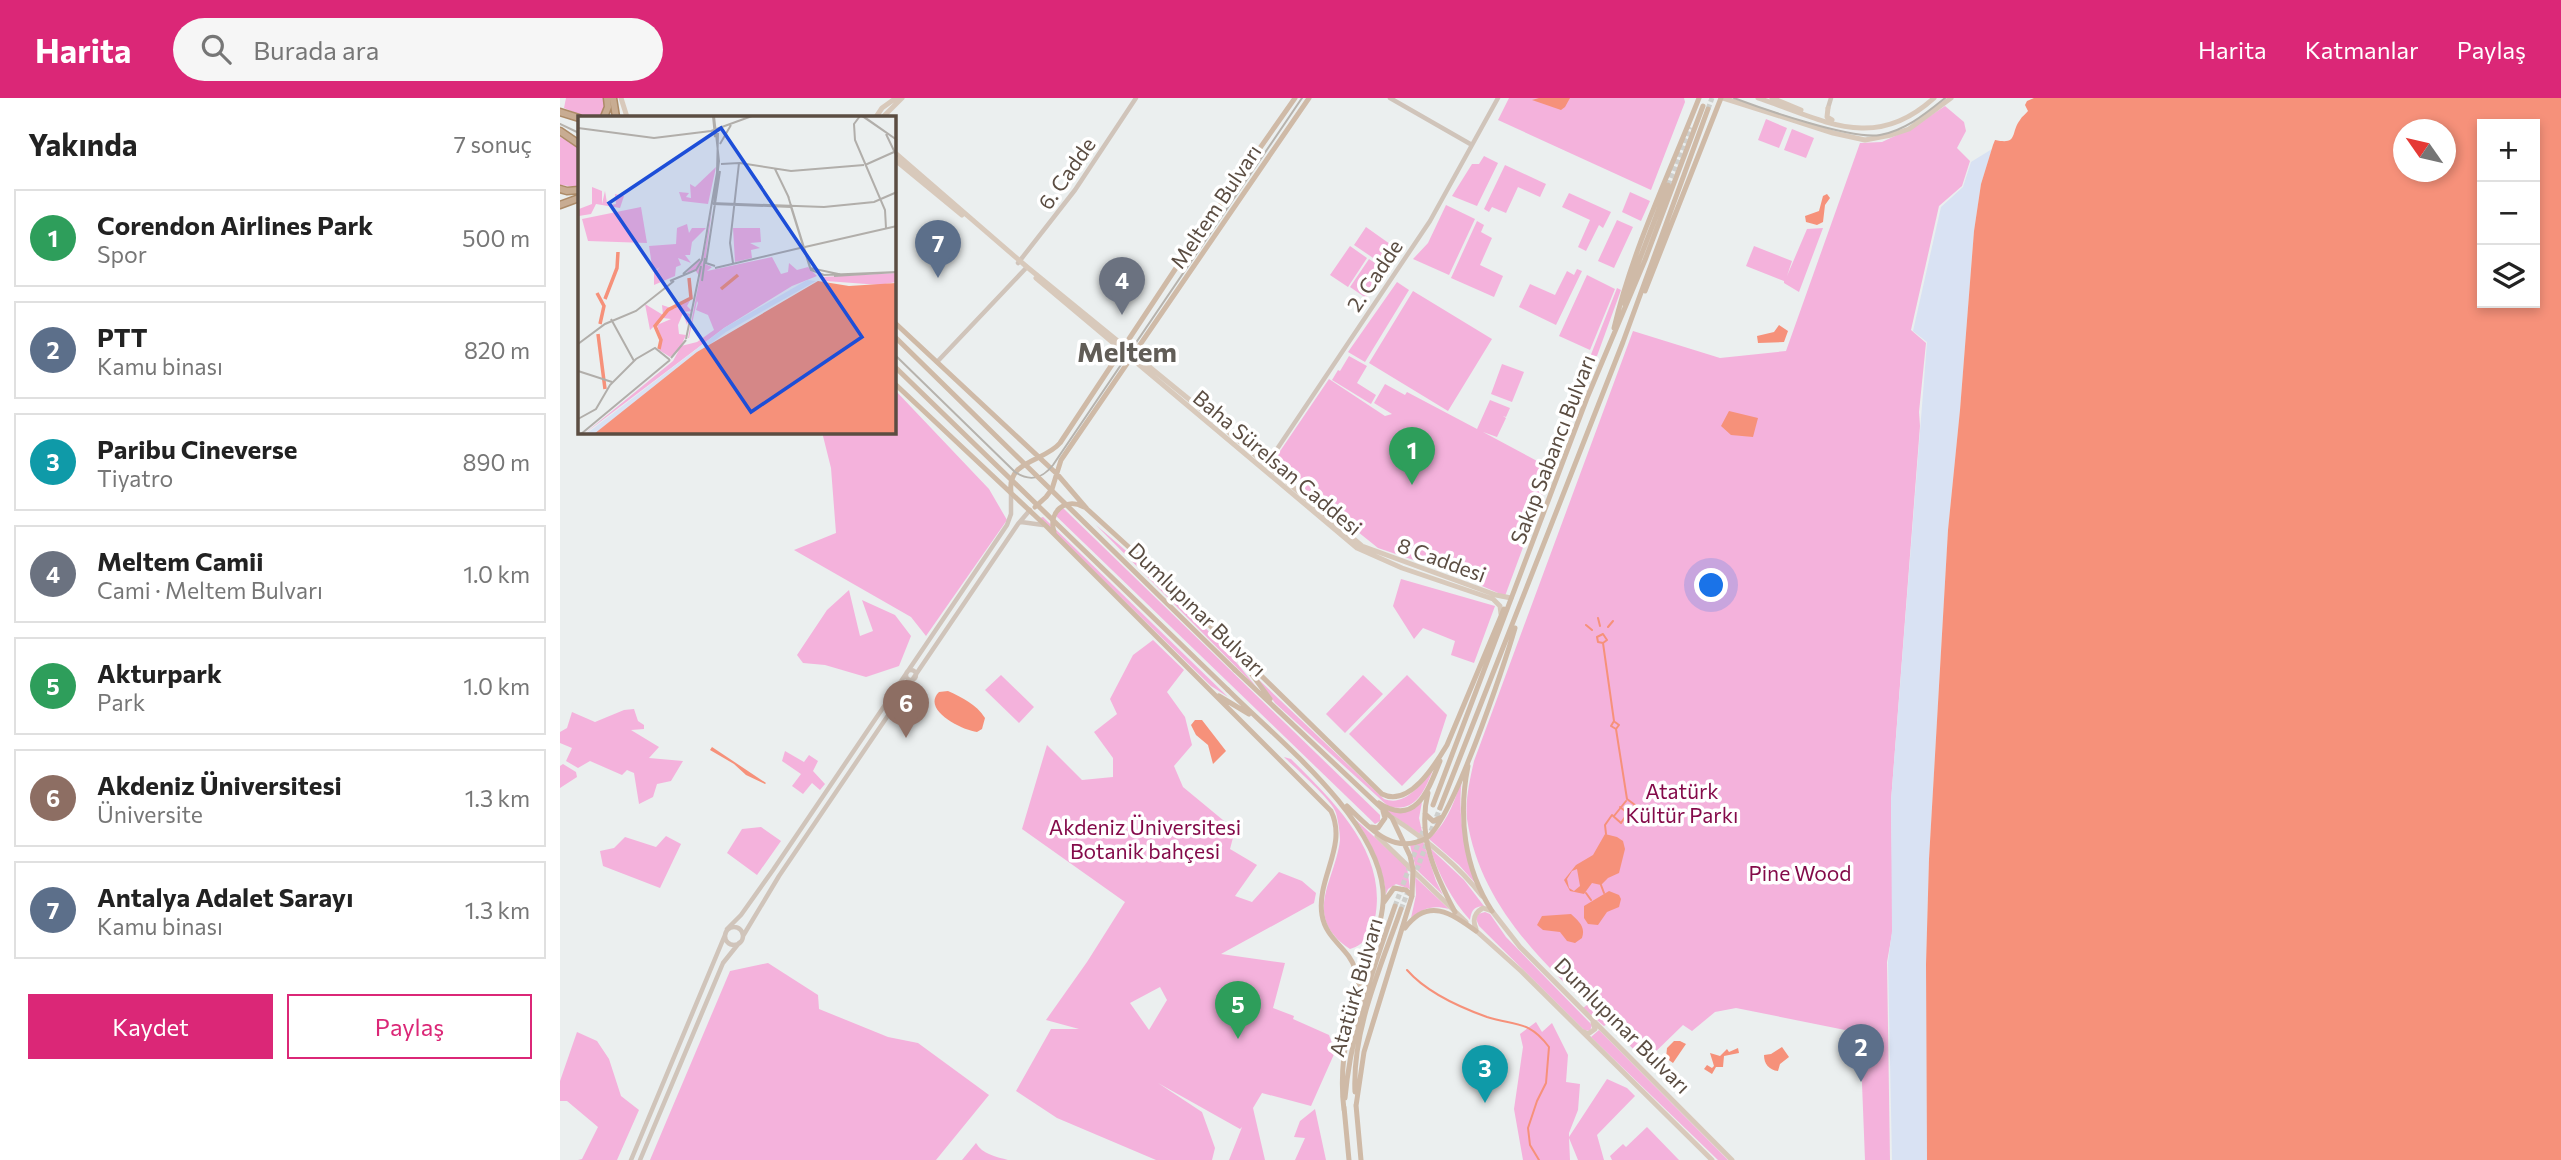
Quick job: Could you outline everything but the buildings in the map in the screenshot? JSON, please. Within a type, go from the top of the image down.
[{"type":"highway","points":[[604,116],[608,107],[607,98]]},
{"type":"highway","points":[[613,98],[616,116]]},
{"type":"highway","points":[[562,132],[578,141]]},
{"type":"highway","points":[[560,189],[578,190]]},
{"type":"highway","points":[[560,205],[578,198]]},
{"type":"main road","points":[[621,98],[627,116]]},
{"type":"main road","points":[[877,116],[882,108],[896,98]]},
{"type":"main road","points":[[884,116],[902,98]]},
{"type":"main road","name":"Meltem Bulvarı","points":[[1039,458],[1060,443],[1220,203],[1295,98]]},
{"type":"main road","name":"Meltem Bulvarı","points":[[1057,474],[1061,460],[1309,98]]},
{"type":"main road","points":[[1693,98],[1693,111]]},
{"type":"main road","points":[[1613,332],[1621,297],[1650,215],[1699,98]]},
{"type":"main road","points":[[1623,342],[1722,98],[1833,133],[1865,140],[1909,129],[1951,98]]},
{"type":"main road","points":[[1758,98],[1812,116],[1868,129],[1888,126],[1913,115],[1934,98]]},
{"type":"main road","points":[[1772,98],[1812,116],[1819,116],[1828,108]]},
{"type":"main road","name":"Sakıp Sabancı Bulvarı","points":[[1433,805],[1587,399],[1706,107],[1623,342],[1521,605]]},
{"type":"main road","points":[[1828,108],[1828,118],[1848,126]]},
{"type":"main road","name":"Baha Sürelsan Caddesi","points":[[896,154],[1026,268],[1267,464]]},
{"type":"main road","name":"Baha Sürelsan Caddesi","points":[[896,161],[1019,261]]},
{"type":"main road","points":[[1607,351],[1668,185]]},
{"type":"main road","points":[[896,324],[1057,474],[1087,509],[1143,560],[1385,796],[1397,798],[1407,794],[1433,766],[1447,745]]},
{"type":"main road","name":"Dumlupınar Bulvarı","points":[[896,338],[1278,711],[1392,818],[1425,838],[1463,872],[1484,898]]},
{"type":"main road","name":"Baha Sürelsan Caddesi","points":[[1132,355],[1357,548],[1402,568],[1493,599],[1500,606],[1501,614]]},
{"type":"main road","name":"Dumlupınar Bulvarı","points":[[896,368],[1324,783],[1369,843],[1383,889],[1382,904],[1377,934],[1347,1032],[1341,1089],[1344,1110]]},
{"type":"main road","points":[[896,385],[1030,510],[1324,803],[1336,821],[1336,844],[1323,888],[1322,917],[1328,933],[1355,968],[1358,991]]},
{"type":"main road","points":[[1011,492],[1010,484],[1015,472],[1027,462],[1039,458]]},
{"type":"main road","name":"8 Caddesi","points":[[1267,464],[1371,550],[1511,598]]},
{"type":"main road","points":[[1030,510],[1048,494],[1057,474]]},
{"type":"main road","points":[[1055,535],[1053,517],[1059,508],[1076,503],[1087,509]]},
{"type":"main road","points":[[1362,791],[1388,809],[1403,811],[1418,803],[1429,787],[1501,614],[1511,598]]},
{"type":"main road","points":[[1324,783],[1377,836],[1405,843],[1425,838],[1434,832],[1445,814],[1499,682],[1521,605]]},
{"type":"main road","points":[[1440,808],[1521,605]]},
{"type":"main road","points":[[1235,651],[1278,711]]},
{"type":"main road","points":[[1210,690],[1258,720]]},
{"type":"main road","points":[[1272,750],[1295,756]]},
{"type":"main road","points":[[1470,753],[1463,802],[1464,831],[1468,852],[1484,898],[1492,911]]},
{"type":"main road","points":[[1429,787],[1424,811],[1425,838],[1440,884],[1455,912]]},
{"type":"main road","points":[[1365,824],[1373,829],[1383,823],[1384,813],[1381,808]]},
{"type":"main road","points":[[1424,811],[1429,820],[1433,821],[1445,814]]},
{"type":"main road","points":[[1356,1106],[1364,1052],[1412,896],[1413,869],[1405,843],[1392,818]]},
{"type":"main road","name":"Dumlupınar Bulvarı","points":[[1377,836],[1712,1160]]},
{"type":"main road","points":[[1382,904],[1394,888],[1406,890],[1412,896]]},
{"type":"main road","name":"Atatürk Bulvarı","points":[[1349,1160],[1344,1110],[1353,1038],[1395,906]]},
{"type":"main road","points":[[1476,931],[1473,921],[1478,911],[1483,908],[1492,911]]},
{"type":"main road","name":"Atatürk Bulvarı","points":[[1361,1160],[1355,1079],[1357,1049],[1375,984],[1401,909]]},
{"type":"main road","points":[[1401,934],[1412,918],[1434,910],[1456,917],[1476,931]]},
{"type":"main road","name":"Dumlupınar Bulvarı","points":[[1492,911],[1520,947],[1732,1160]]},
{"type":"main road","points":[[1581,1031],[1592,1033],[1595,1026],[1593,1022]]},
{"type":"street","name":"6. Cadde","points":[[1019,261],[1075,190],[1136,98]]},
{"type":"street","points":[[1390,98],[1472,145]]},
{"type":"street","name":"2. Cadde","points":[[1267,464],[1430,221],[1498,98]]},
{"type":"street","points":[[1828,108],[1831,98]]},
{"type":"street","points":[[937,362],[1026,268]]},
{"type":"street","points":[[631,1160],[726,932],[765,881],[1009,521],[1011,492]]},
{"type":"street","points":[[640,1160],[723,963],[739,943],[779,876],[1030,510]]},
{"type":"street","points":[[1018,524],[1024,521],[1046,526]]},
{"type":"street","points":[[907,672],[914,671],[915,678]]},
{"type":"street","points":[[726,932],[733,927],[739,928],[743,936]]},
{"type":"street","points":[[726,932],[726,940],[730,944],[739,943]]},
{"type":"green space","points":[[566,98],[604,98],[605,111],[600,116],[583,116],[564,108]]},
{"type":"green space","points":[[1509,98],[1684,98],[1685,102],[1651,190],[1498,120]]},
{"type":"green space","name":"Atatürk Kültür Parkı","points":[[1945,106],[1964,122],[1966,131],[1957,148],[1970,161],[1962,186],[1939,206],[1911,330],[1926,343],[1891,801],[1893,928],[1887,962],[1890,1160],[1865,1160],[1860,1033],[1736,1008],[1715,1012],[1692,1031],[1683,1025],[1646,1061],[1607,1024],[1604,1026],[1583,1008],[1587,1005],[1547,965],[1511,922],[1483,874],[1473,848],[1467,819],[1468,790],[1474,761],[1633,331],[1720,358],[1786,351],[1860,143],[1882,142],[1912,128]]},
{"type":"green space","points":[[1766,119],[1787,128],[1779,148],[1758,140]]},
{"type":"green space","points":[[1792,129],[1814,138],[1806,158],[1784,150]]},
{"type":"green space","points":[[560,137],[578,146],[578,187],[560,185]]},
{"type":"green space","points":[[1484,156],[1498,163],[1477,206],[1452,196],[1472,164],[1479,164]]},
{"type":"green space","points":[[1505,165],[1546,184],[1540,197],[1518,187],[1506,213],[1492,207],[1489,212],[1484,209]]},
{"type":"green space","points":[[1630,192],[1650,201],[1641,221],[1622,212]]},
{"type":"green space","points":[[1569,193],[1611,212],[1603,228],[1599,225],[1586,251],[1578,247],[1590,220],[1562,207]]},
{"type":"green space","points":[[1446,205],[1475,219],[1449,275],[1413,259],[1428,243]]},
{"type":"green space","points":[[1617,220],[1633,227],[1614,268],[1598,261]]},
{"type":"green space","points":[[1477,221],[1484,225],[1481,232],[1492,238],[1480,265],[1503,276],[1494,297],[1451,278]]},
{"type":"green space","points":[[1366,227],[1397,249],[1385,266],[1354,245]]},
{"type":"green space","points":[[1823,228],[1799,292],[1784,281],[1746,266],[1754,246],[1792,261],[1787,276],[1807,229]]},
{"type":"green space","points":[[1350,246],[1367,258],[1348,287],[1330,275]]},
{"type":"green space","points":[[1369,259],[1384,269],[1366,298],[1350,287]]},
{"type":"green space","points":[[1577,269],[1582,271],[1556,325],[1519,307],[1530,284],[1555,295],[1567,271],[1574,275]]},
{"type":"green space","points":[[1587,275],[1615,289],[1590,350],[1559,336]]},
{"type":"green space","points":[[1397,282],[1409,290],[1365,362],[1348,352]]},
{"type":"green space","points":[[1617,288],[1621,290],[1597,356],[1590,357]]},
{"type":"green space","points":[[1413,291],[1492,339],[1448,411],[1369,363]]},
{"type":"green space","points":[[1349,356],[1367,366],[1357,383],[1376,395],[1371,404],[1332,380]]},
{"type":"green space","points":[[1502,364],[1524,372],[1512,402],[1491,394]]},
{"type":"green space","points":[[1329,379],[1385,416],[1392,414],[1374,403],[1385,384],[1405,395],[1407,392],[1477,429],[1490,400],[1510,408],[1506,417],[1503,416],[1506,418],[1497,437],[1483,432],[1552,469],[1505,596],[1452,573],[1378,548],[1272,463]]},
{"type":"green space","points":[[896,391],[989,489],[1007,520],[926,636],[911,617],[794,550],[836,533],[831,468],[822,434],[896,434]]},
{"type":"green space","points":[[1062,507],[1380,815],[1380,821],[1375,824],[1055,515]]},
{"type":"green space","points":[[1043,517],[1228,697],[1211,686],[1040,518]]},
{"type":"green space","points":[[1096,525],[1182,603],[1258,689]]},
{"type":"green space","points":[[1401,579],[1495,606],[1474,663],[1451,655],[1455,641],[1423,628],[1414,639],[1393,606]]},
{"type":"green space","points":[[849,590],[860,636],[873,631],[862,600],[895,615],[911,636],[899,666],[866,677],[825,665],[803,663],[797,655],[827,610]]},
{"type":"green space","name":"Akdeniz Üniversitesi Botanik bahçesi","points":[[1153,640],[1184,670],[1167,692],[1185,717],[1192,745],[1174,766],[1183,787],[1235,830],[1230,849],[1257,865],[1235,896],[1252,902],[1279,872],[1302,881],[1316,893],[1314,903],[1221,954],[1285,963],[1273,1008],[1329,1035],[1335,1052],[1311,1106],[1262,1093],[1253,1108],[1265,1160],[1229,1160],[1242,1127],[1240,1129],[1158,1083],[1202,1112],[1215,1148],[1212,1160],[1156,1160],[1057,1118],[1016,1091],[1051,1029],[1079,1029],[1046,1020],[1125,902],[1022,829],[1047,745],[1082,780],[1113,777],[1113,758],[1094,732],[1117,714],[1110,699],[1133,655]],"holes":[[[1160,987],[1167,1000],[1149,1030],[1130,1003]]]},
{"type":"green space","points":[[1001,675],[1034,707],[1019,723],[985,690]]},
{"type":"green space","points":[[1363,675],[1383,694],[1345,733],[1326,714]]},
{"type":"green space","points":[[1407,675],[1447,715],[1435,752],[1402,786],[1349,734]]},
{"type":"green space","points":[[1258,679],[1384,799],[1392,801],[1406,797],[1433,770],[1418,799],[1406,806],[1389,807],[1275,703]]},
{"type":"green space","points":[[634,709],[644,729],[631,730],[659,747],[649,758],[683,761],[671,781],[657,784],[653,797],[639,804],[634,773],[627,770],[622,775],[590,761],[578,768],[566,761],[572,748],[560,743],[560,732],[567,728],[572,712],[595,722],[624,710]]},
{"type":"green space","points":[[785,751],[804,762],[809,755],[818,761],[813,771],[825,784],[820,790],[812,783],[803,794],[792,786],[801,774],[782,761]]},
{"type":"green space","points":[[1284,757],[1291,759],[1339,810],[1354,830],[1373,871],[1377,894],[1375,918],[1370,934],[1356,947],[1350,949],[1335,937],[1327,924],[1324,911],[1340,840],[1336,813],[1321,793]]},
{"type":"green space","points":[[563,764],[576,772],[577,777],[560,788],[560,766]]},
{"type":"green space","points":[[1462,779],[1463,832],[1476,884],[1429,839],[1446,819]]},
{"type":"green space","points":[[1422,802],[1419,818],[1423,836],[1382,808],[1403,812]]},
{"type":"green space","points":[[1356,820],[1407,867],[1410,889],[1396,884],[1388,889],[1386,894],[1375,855]]},
{"type":"green space","points":[[761,827],[781,841],[757,875],[727,853],[742,829]]},
{"type":"green space","points":[[666,836],[681,844],[660,888],[603,866],[600,851],[614,848],[625,837],[656,847]]},
{"type":"green space","points":[[1423,841],[1443,895],[1416,869],[1410,845]]},
{"type":"green space","points":[[1430,848],[1464,880],[1484,906],[1474,910],[1470,920],[1446,886]]},
{"type":"green space","points":[[1415,877],[1449,909],[1428,908],[1411,918],[1416,895]]},
{"type":"green space","points":[[1478,914],[1490,914],[1506,937],[1592,1025],[1590,1031],[1584,1030],[1479,926],[1476,919]]},
{"type":"green space","points":[[768,963],[818,995],[819,1009],[888,1037],[918,1043],[989,1095],[936,1160],[650,1160],[730,971]]},
{"type":"green space","points":[[1536,1022],[1542,1032],[1552,1023],[1568,1055],[1566,1082],[1580,1084],[1578,1110],[1569,1137],[1607,1079],[1627,1088],[1635,1096],[1597,1135],[1604,1160],[1578,1160],[1569,1138],[1570,1160],[1523,1160],[1514,1109],[1523,1047],[1520,1034]]},
{"type":"green space","points":[[1599,1030],[1728,1160],[1718,1160],[1591,1037]]},
{"type":"green space","points":[[577,1032],[597,1041],[609,1059],[621,1096],[639,1110],[617,1160],[578,1160],[582,1159],[598,1127],[567,1101],[560,1101],[560,1081]]},
{"type":"green space","points":[[1315,1109],[1326,1160],[1295,1160],[1305,1138],[1294,1137],[1300,1121]]},
{"type":"green space","points":[[1647,1127],[1679,1160],[1612,1160],[1610,1156],[1623,1144],[1626,1147]]},
{"type":"green space","points":[[976,1143],[986,1152],[1008,1160],[962,1160]]},
{"type":"sand","points":[[1992,149],[1981,184],[1974,231],[1948,530],[1929,859],[1926,964],[1927,1160],[1892,1160],[1888,962],[1892,931],[1891,801],[1927,342],[1913,331],[1941,207],[1963,187],[1971,162]]},
{"type":"shaded area","points":[[1570,98],[1561,110],[1532,100]]},
{"type":"shaded area","points":[[2034,98],[2561,98],[2561,1160],[1927,1160],[1926,964],[1929,859],[1948,530],[1974,231],[1981,184],[1995,140],[2008,141],[2013,137],[2017,125],[2028,111],[2025,105]]},
{"type":"shaded area","points":[[1827,194],[1830,198],[1825,205],[1823,222],[1817,225],[1806,222],[1805,216],[1819,211],[1823,196]]},
{"type":"shaded area","points":[[1779,325],[1788,331],[1784,342],[1758,343],[1757,336],[1774,332]]},
{"type":"shaded area","points":[[1729,411],[1758,418],[1753,437],[1731,435],[1721,426]]},
{"type":"shaded area","points":[[948,691],[978,709],[985,718],[982,729],[977,732],[962,727],[939,712],[935,699],[939,692]]},
{"type":"shaded area","points":[[1195,720],[1202,720],[1226,751],[1213,764],[1208,745],[1196,735],[1191,725]]},
{"type":"shaded area","points":[[712,747],[766,783],[746,775],[734,764],[710,750]]},
{"type":"shaded area","points":[[1605,834],[1623,841],[1625,849],[1619,873],[1601,885],[1592,883],[1584,894],[1570,891],[1564,880],[1576,865],[1593,855]],"holes":[[[1577,869],[1580,886],[1574,891],[1569,888],[1567,879],[1572,871]]]},
{"type":"shaded area","points":[[1609,891],[1619,895],[1619,907],[1607,912],[1598,925],[1588,924],[1584,918],[1584,906]]},
{"type":"shaded area","points":[[1571,914],[1583,930],[1582,938],[1575,943],[1567,941],[1560,932],[1543,930],[1537,925],[1542,916]]},
{"type":"shaded area","points":[[1674,1041],[1686,1044],[1673,1063],[1666,1058],[1667,1048]]},
{"type":"shaded area","points":[[1782,1047],[1789,1057],[1780,1064],[1778,1071],[1768,1066],[1764,1055]]},
{"type":"shaded area","points":[[1738,1048],[1739,1053],[1724,1056],[1723,1067],[1716,1067],[1712,1074],[1704,1069],[1707,1065],[1712,1068],[1714,1066],[1710,1053],[1720,1056],[1727,1049],[1729,1052]]},
{"type":"waterway","points":[[1598,618],[1600,626]]},
{"type":"waterway","points":[[1608,627],[1613,621]]},
{"type":"waterway","points":[[1586,625],[1592,630]]},
{"type":"waterway","points":[[1603,643],[1607,640],[1603,634],[1597,637],[1598,642],[1603,643],[1614,721],[1611,726],[1616,729]]},
{"type":"waterway","points":[[1615,722],[1619,725],[1616,729],[1627,799],[1635,805],[1629,814],[1620,807]]},
{"type":"waterway","points":[[1614,816],[1626,801]]},
{"type":"waterway","points":[[1606,834],[1605,825],[1612,815],[1621,823],[1627,814]]},
{"type":"waterway","points":[[1601,885],[1604,893]]},
{"type":"waterway","points":[[1586,893],[1591,900]]},
{"type":"waterway","points":[[1407,970],[1424,986],[1444,998],[1487,1017],[1528,1028],[1549,1047],[1546,1083],[1528,1128],[1530,1145],[1539,1160]]},
{"type":"tunnel","points":[[1708,109],[1712,98]]},
{"type":"tunnel","points":[[1668,185],[1690,127]]},
{"type":"tunnel","points":[[1431,831],[1440,808]]},
{"type":"tunnel","points":[[1395,906],[1424,828]]},
{"type":"tunnel","points":[[1414,877],[1428,840]]},
{"type":"tunnel","points":[[1401,909],[1409,889]]},
{"type":"tram line","points":[[896,356],[1015,472],[1031,478],[1045,473],[1302,98]]},
{"type":"tram line","points":[[1734,98],[1807,122],[1867,135],[1880,135],[1907,125],[1945,98]]},
{"type":"tram line","points":[[560,124],[578,133]]},
{"type":"place","name":"Antalya Adalet Sarayı","points":[[938,278]]},
{"type":"place","name":"Meltem Camii","points":[[1122,315]]},
{"type":"place","name":"Corendon Airlines Park","points":[[1412,485]]},
{"type":"place","name":"Akdeniz Üniversitesi","points":[[906,738]]},
{"type":"place","name":"Akturpark","points":[[1238,1039]]},
{"type":"place","name":"PTT","points":[[1861,1082]]},
{"type":"place","name":"Paribu Cineverse","points":[[1485,1103]]},
{"type":"district","name":"Meltem","points":[[1127,351]]},
{"type":"park label","name":"Pine Wood","points":[[1800,872]]}]
